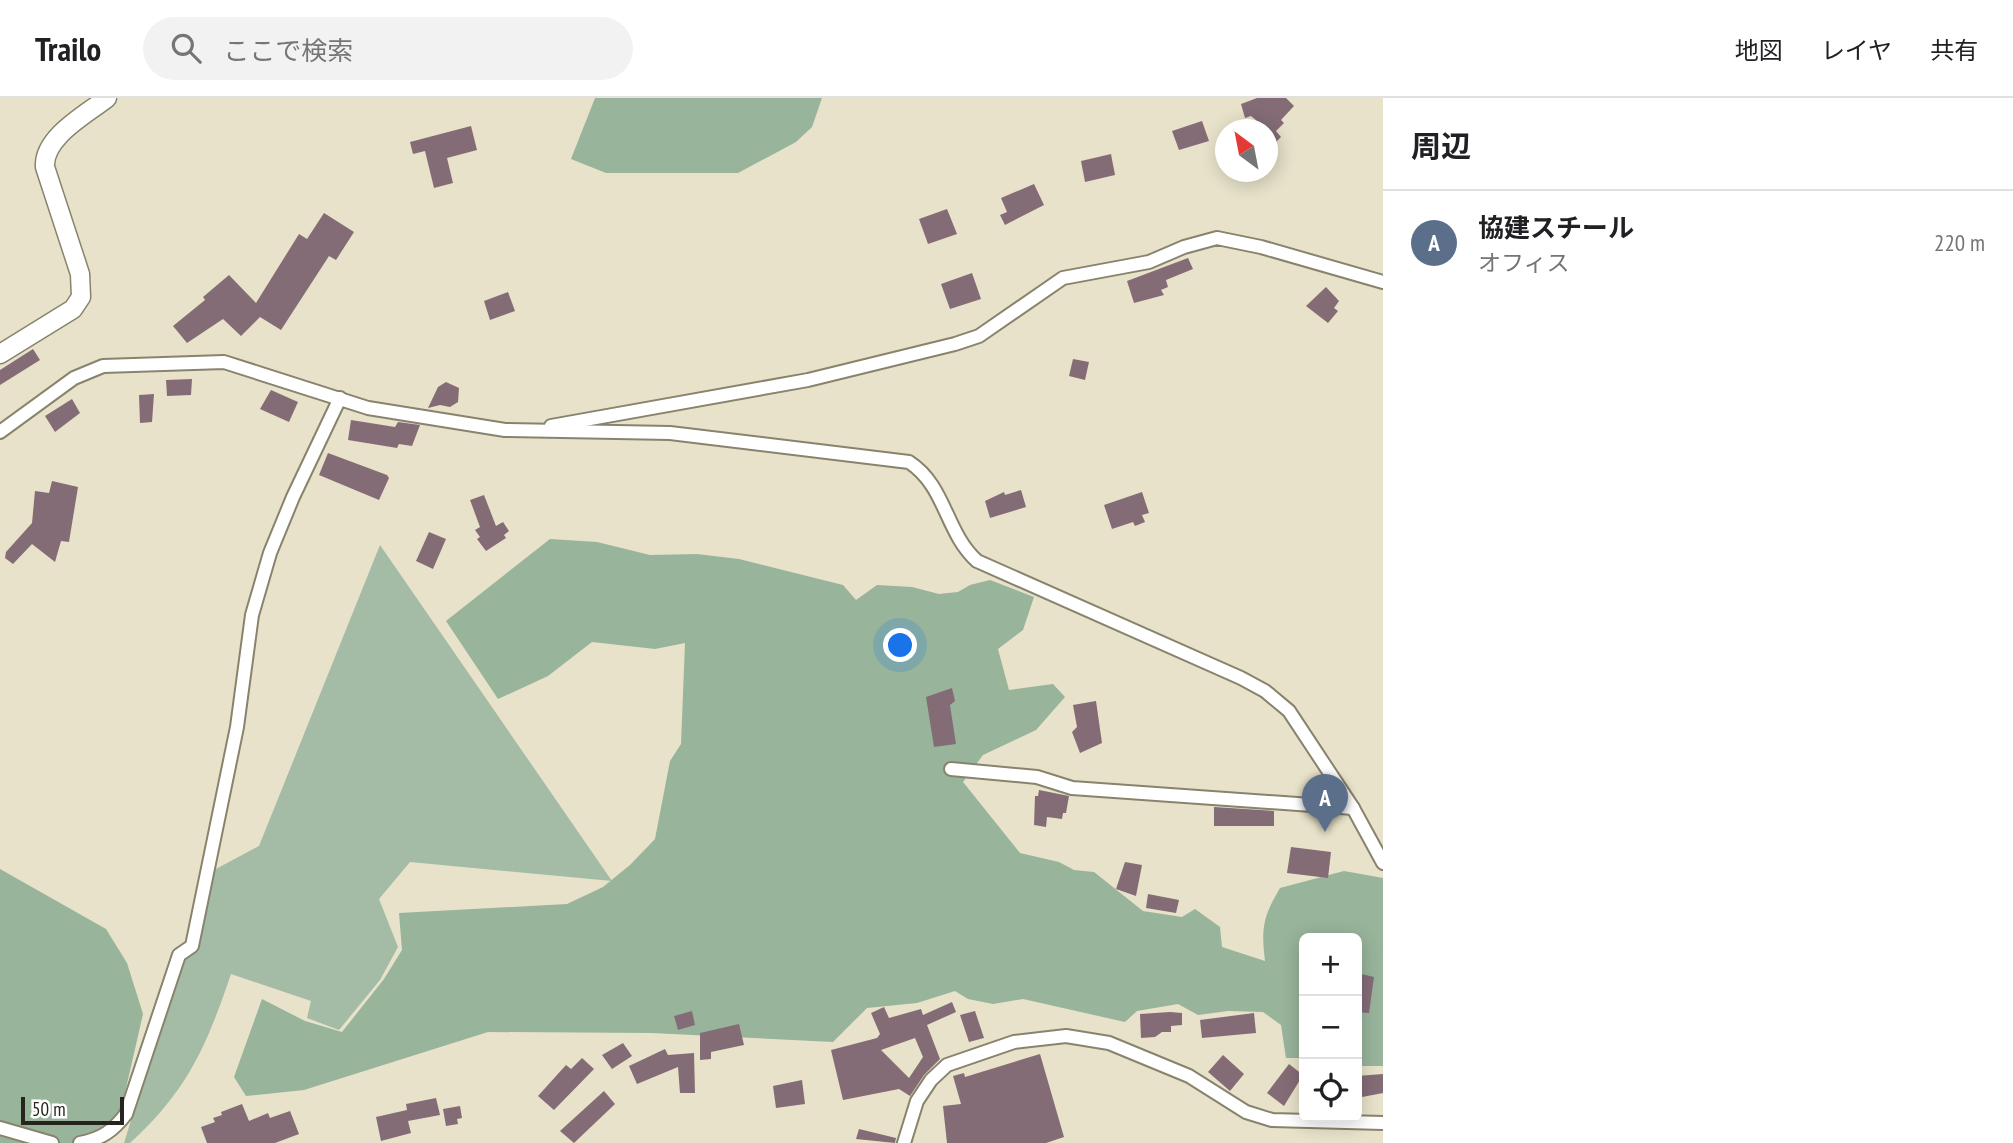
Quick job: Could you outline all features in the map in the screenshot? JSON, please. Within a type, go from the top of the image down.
[{"type":"street","points":[[0,354],[79,303],[82,292],[80,274],[45,167],[45,157],[50,146],[64,132],[107,98]]},
{"type":"street","points":[[533,430],[583,418],[808,380],[955,344],[979,336],[1063,278],[1149,262],[1184,247],[1217,238],[1261,247],[1383,282]]},
{"type":"street","points":[[0,432],[74,378],[103,366],[223,362],[369,408],[505,430],[670,433],[909,462],[930,480],[958,541],[977,561],[1265,691],[1289,711],[1353,808],[1383,863]]},
{"type":"street","points":[[80,1143],[94,1140],[114,1130],[126,1114],[179,955],[192,946],[237,727],[252,615],[288,508],[340,398]]},
{"type":"street","points":[[951,769],[1037,777],[1072,788],[1353,808]]},
{"type":"street","points":[[904,1143],[917,1101],[931,1080],[947,1065],[1014,1042],[1066,1035],[1109,1043],[1189,1076],[1246,1112],[1272,1120],[1383,1123]]},
{"type":"street","points":[[0,1128],[52,1143]]},
{"type":"green space","points":[[595,98],[822,98],[812,127],[796,142],[738,173],[606,173],[571,159]]},
{"type":"green space","points":[[550,539],[597,542],[650,555],[697,554],[739,559],[843,585],[856,600],[877,585],[912,587],[939,594],[958,592],[970,585],[990,580],[1034,597],[1023,630],[998,649],[1009,690],[1053,684],[1065,697],[1036,730],[983,755],[963,782],[1020,853],[1059,862],[1074,870],[1094,872],[1143,911],[1182,917],[1195,909],[1220,927],[1222,947],[1265,961],[1265,923],[1280,888],[1344,871],[1383,878],[1383,1066],[1362,1066],[1362,933],[1299,933],[1299,1058],[1286,1058],[1281,1025],[1263,1012],[1228,1011],[1198,1015],[1178,1004],[1137,1011],[1125,1022],[1023,999],[993,1004],[968,999],[955,991],[917,1003],[867,1008],[833,1042],[652,1033],[488,1032],[304,1090],[246,1096],[234,1077],[262,999],[305,1021],[342,1032],[384,979],[402,950],[399,913],[567,904],[603,887],[630,865],[655,839],[670,761],[681,744],[685,643],[655,649],[592,642],[548,676],[498,699],[446,621]]},
{"type":"green space","points":[[380,545],[612,881],[410,862],[379,899],[398,947],[380,980],[339,1030],[307,1018],[311,1001],[231,974],[213,1024],[181,1085],[150,1124],[130,1143],[124,1143],[180,963],[197,950],[214,870],[259,846]]},
{"type":"green space","points":[[0,869],[106,929],[127,963],[143,1014],[121,1110],[100,1143],[0,1143]]},
{"type":"building","points":[[1257,98],[1286,98],[1294,106],[1281,120],[1284,123],[1278,129],[1278,119],[1255,119],[1251,116],[1245,118],[1241,104]]},
{"type":"building","points":[[1202,121],[1209,141],[1179,150],[1172,131]]},
{"type":"building","points":[[471,126],[477,150],[447,158],[453,183],[434,188],[425,151],[413,154],[410,142]]},
{"type":"building","points":[[1111,154],[1115,175],[1085,182],[1081,161]]},
{"type":"building","points":[[1034,184],[1044,205],[1005,225],[1000,215],[1007,212],[1001,198]]},
{"type":"building","points":[[947,209],[957,234],[928,244],[919,219]]},
{"type":"building","points":[[324,213],[354,232],[336,260],[329,256],[281,330],[260,317],[241,336],[223,319],[187,343],[173,326],[205,300],[203,297],[229,275],[256,303],[299,234],[307,239]]},
{"type":"building","points":[[1188,258],[1193,269],[1166,280],[1168,287],[1161,290],[1164,295],[1134,303],[1127,281]]},
{"type":"building","points":[[972,273],[981,299],[950,309],[941,284]]},
{"type":"building","points":[[1326,287],[1339,301],[1334,308],[1338,311],[1328,323],[1306,306]]},
{"type":"building","points":[[508,292],[515,311],[490,320],[484,301]]},
{"type":"building","points":[[33,349],[40,360],[0,385],[0,370]]},
{"type":"building","points":[[1073,359],[1089,362],[1085,380],[1069,376]]},
{"type":"building","points":[[192,379],[191,395],[167,396],[166,380]]},
{"type":"building","points":[[446,382],[459,388],[458,402],[450,407],[440,405],[428,408],[438,387]]},
{"type":"building","points":[[271,390],[298,402],[289,422],[260,409]]},
{"type":"building","points":[[154,394],[152,422],[140,423],[139,395]]},
{"type":"building","points":[[72,399],[80,413],[55,432],[45,416]]},
{"type":"building","points":[[351,420],[395,427],[398,422],[420,425],[412,446],[399,444],[397,448],[348,440]]},
{"type":"building","points":[[328,453],[387,475],[389,478],[379,500],[319,475]]},
{"type":"building","points":[[52,481],[78,487],[69,542],[61,541],[55,562],[32,544],[13,564],[5,558],[6,552],[32,523],[35,491],[49,493]]},
{"type":"building","points":[[1021,490],[1026,507],[990,518],[985,501],[1004,492],[1005,495]]},
{"type":"building","points":[[1142,492],[1149,513],[1142,515],[1145,522],[1135,526],[1133,522],[1112,529],[1104,505]]},
{"type":"building","points":[[484,495],[496,526],[503,522],[509,531],[504,535],[506,538],[486,551],[477,539],[480,537],[475,530],[480,527],[470,500]]},
{"type":"building","points":[[429,532],[446,539],[433,569],[416,561]]},
{"type":"building","points":[[952,688],[955,701],[950,705],[956,744],[934,747],[926,697]]},
{"type":"building","points":[[1096,701],[1102,743],[1080,753],[1072,732],[1077,727],[1073,705]]},
{"type":"building","points":[[1039,790],[1069,796],[1062,819],[1047,817],[1046,827],[1034,825],[1035,796],[1038,796]]},
{"type":"building","points":[[1214,807],[1274,811],[1274,826],[1214,826]]},
{"type":"building","points":[[1291,847],[1331,852],[1328,878],[1287,873]]},
{"type":"building","points":[[1125,862],[1142,865],[1136,896],[1116,889]]},
{"type":"building","points":[[1148,894],[1179,900],[1176,913],[1146,908]]},
{"type":"building","points":[[1362,974],[1374,977],[1369,1013],[1362,1012]]},
{"type":"building","points":[[952,1002],[956,1012],[927,1025],[940,1059],[924,1075],[910,1096],[899,1089],[843,1100],[831,1050],[877,1038],[880,1034],[871,1013],[884,1007],[889,1018],[921,1009],[923,1015]],"holes":[[[915,1038],[923,1057],[909,1078],[881,1050]]]},
{"type":"building","points":[[692,1011],[695,1025],[678,1030],[674,1016]]},
{"type":"building","points":[[975,1011],[984,1038],[969,1042],[960,1015]]},
{"type":"building","points":[[1182,1013],[1182,1025],[1171,1026],[1171,1032],[1141,1038],[1140,1014]]},
{"type":"building","points":[[1254,1013],[1256,1033],[1202,1038],[1200,1020]]},
{"type":"building","points":[[739,1024],[744,1045],[711,1052],[711,1059],[700,1060],[700,1033]]},
{"type":"building","points":[[623,1043],[632,1056],[612,1069],[602,1055]]},
{"type":"building","points":[[665,1049],[668,1055],[694,1053],[695,1093],[680,1093],[678,1067],[637,1084],[629,1066]]},
{"type":"building","points":[[1040,1054],[1064,1137],[1046,1143],[947,1143],[943,1106],[961,1104],[953,1076],[964,1073],[965,1077]]},
{"type":"building","points":[[1223,1055],[1244,1074],[1230,1091],[1208,1072]]},
{"type":"building","points":[[582,1058],[594,1069],[554,1110],[538,1096],[566,1065],[571,1069]]},
{"type":"building","points":[[1289,1064],[1299,1072],[1299,1082],[1284,1106],[1267,1093]]},
{"type":"building","points":[[1383,1074],[1383,1093],[1362,1097],[1362,1076]]},
{"type":"building","points":[[802,1080],[805,1104],[776,1108],[773,1086]]},
{"type":"building","points":[[604,1091],[615,1104],[574,1143],[560,1131]]},
{"type":"building","points":[[436,1098],[440,1115],[408,1121],[411,1133],[381,1141],[376,1117],[407,1110],[406,1104]]},
{"type":"building","points":[[242,1104],[249,1121],[268,1113],[270,1118],[290,1111],[299,1134],[275,1143],[207,1143],[201,1127],[215,1122],[213,1118],[222,1115],[221,1112]]},
{"type":"building","points":[[460,1106],[462,1118],[457,1119],[458,1124],[446,1126],[443,1109]]},
{"type":"building","points":[[859,1129],[896,1138],[895,1143],[856,1139]]},
{"type":"place","name":"協建スチール","points":[[1325,832]]}]
